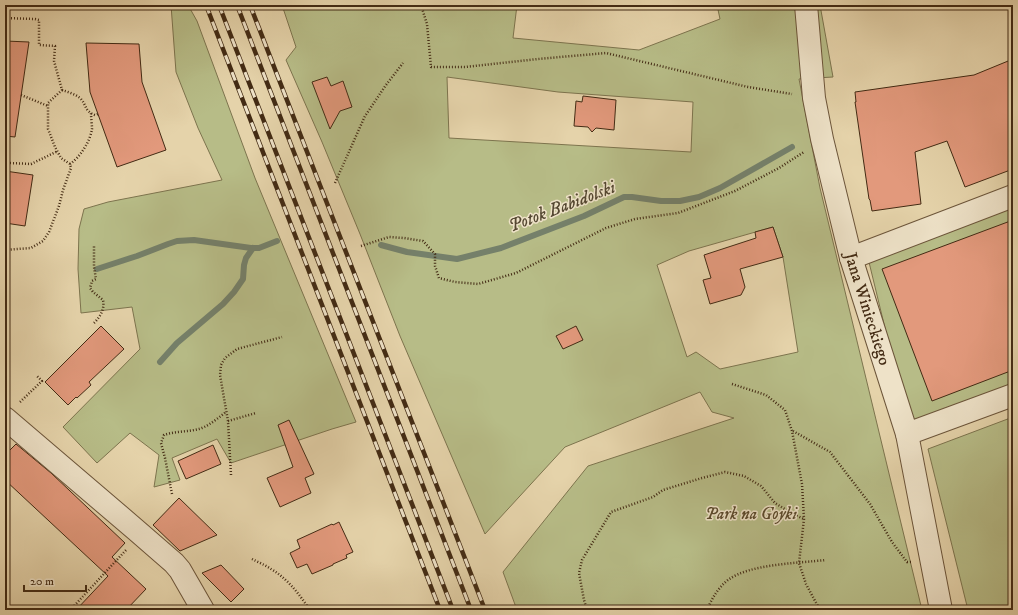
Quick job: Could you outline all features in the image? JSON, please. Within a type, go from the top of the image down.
[{"type":"street","name":"Jana Winieckiego","points":[[806,5],[814,98],[822,139],[851,258],[907,434],[941,610]]},
{"type":"street","points":[[851,258],[1013,196]]},
{"type":"street","points":[[907,434],[1013,395]]},
{"type":"street","points":[[12,411],[140,534],[180,570],[203,610]]},
{"type":"path","points":[[421,5],[427,24],[431,67],[465,67],[538,59],[606,54],[748,87],[814,98]]},
{"type":"path","points":[[5,18],[39,20],[39,45],[55,46],[54,61],[62,90]]},
{"type":"path","points":[[335,184],[365,116],[386,84],[403,63]]},
{"type":"path","points":[[62,90],[48,103],[48,129],[61,158],[70,164]]},
{"type":"path","points":[[62,90],[75,94],[91,113],[95,115],[98,114]]},
{"type":"path","points":[[21,94],[48,106]]},
{"type":"path","points":[[70,164],[76,160],[85,148],[92,130],[91,113]]},
{"type":"path","points":[[361,246],[390,237],[423,241],[435,254],[435,266],[439,278],[455,282],[478,284],[516,273],[606,228],[635,219],[678,213],[735,191],[779,168],[822,139]]},
{"type":"path","points":[[10,163],[31,164],[58,151]]},
{"type":"path","points":[[5,250],[30,248],[43,241],[49,232],[60,206],[63,190],[71,168],[70,164]]},
{"type":"path","points":[[94,245],[94,267],[96,279],[92,281],[90,288],[104,300],[104,307],[98,319],[94,323]]},
{"type":"path","points":[[232,475],[228,421],[220,375],[221,365],[225,358],[237,349],[282,337]]},
{"type":"path","points":[[12,411],[42,381],[37,376]]},
{"type":"path","points":[[732,384],[766,395],[785,410],[792,431],[802,484],[804,519],[799,562],[806,584],[820,610]]},
{"type":"path","points":[[172,494],[161,443],[164,435],[197,430],[226,412]]},
{"type":"path","points":[[228,421],[256,413]]},
{"type":"path","points":[[792,431],[830,452],[870,504],[892,542],[907,562]]},
{"type":"path","points":[[587,610],[579,573],[582,560],[611,512],[653,497],[663,490],[725,472],[744,476],[762,486],[775,502],[791,513],[804,519]]},
{"type":"path","points":[[78,610],[74,606],[140,534]]},
{"type":"path","points":[[252,559],[271,568],[289,583],[310,610]]},
{"type":"path","points":[[707,610],[713,596],[719,589],[727,580],[738,574],[765,567],[826,560]]},
{"type":"green space","points":[[171,5],[188,5],[197,21],[255,178],[356,422],[231,463],[217,439],[172,458],[180,480],[154,487],[159,455],[130,433],[97,463],[63,427],[140,349],[132,307],[81,313],[78,269],[79,229],[84,209],[108,202],[222,180],[198,128],[176,72]]},
{"type":"green space","name":"Park na Goyki","points":[[282,5],[517,5],[513,38],[639,50],[720,19],[717,5],[820,5],[833,77],[799,79],[820,188],[922,610],[517,610],[503,572],[588,466],[734,418],[712,412],[700,392],[565,447],[485,534],[400,336],[322,142],[286,60],[296,47]],"holes":[[[447,77],[558,92],[693,102],[691,152],[449,138]],[[773,227],[783,257],[798,352],[720,369],[696,352],[687,357],[657,265],[689,251]]]},
{"type":"green space","points":[[1013,203],[1013,388],[909,427],[868,258]]},
{"type":"green space","points":[[1013,417],[1013,610],[968,610],[928,449]]},
{"type":"building","points":[[5,41],[29,42],[15,137],[5,136]]},
{"type":"building","points":[[86,43],[139,44],[142,82],[166,150],[117,167],[90,92]]},
{"type":"building","points":[[1013,59],[1013,169],[965,187],[947,141],[915,152],[921,204],[872,211],[855,102],[855,92],[974,75]]},
{"type":"building","points":[[327,77],[331,86],[343,81],[352,107],[340,111],[330,129],[312,82]]},
{"type":"building","points":[[583,96],[616,100],[614,130],[596,128],[592,132],[588,127],[574,126],[576,101],[582,102]]},
{"type":"building","points":[[5,171],[33,175],[25,226],[5,223]]},
{"type":"building","points":[[1013,220],[1013,370],[932,401],[882,269]]},
{"type":"building","points":[[773,227],[783,257],[740,269],[745,287],[741,295],[710,304],[703,280],[711,278],[704,255],[756,238],[755,232]]},
{"type":"building","points":[[101,326],[124,349],[89,382],[91,385],[68,405],[45,382]]},
{"type":"building","points":[[576,326],[583,340],[563,349],[556,336]]},
{"type":"building","points":[[289,420],[314,474],[305,478],[311,493],[280,507],[267,478],[293,467],[278,425]]},
{"type":"building","points":[[16,444],[51,473],[125,543],[112,557],[146,589],[126,610],[76,610],[108,576],[5,480],[5,455]]},
{"type":"building","points":[[213,445],[221,464],[186,479],[178,461]]},
{"type":"building","points":[[179,498],[217,535],[180,551],[153,525]]},
{"type":"building","points":[[339,522],[353,552],[346,555],[347,558],[312,574],[307,564],[297,568],[290,553],[300,548],[297,540]]},
{"type":"building","points":[[221,565],[244,589],[231,602],[202,573]]},
{"type":"waterway","name":"Potok Babidolski","points":[[381,245],[407,252],[457,259],[501,248],[584,216],[624,197],[661,201],[680,201],[699,197],[720,188],[792,147]]},
{"type":"waterway","name":"Potok Babidolski","points":[[97,269],[177,241],[194,240],[251,248],[259,248],[277,241]]},
{"type":"waterway","points":[[160,362],[177,343],[223,304],[234,292],[243,279],[246,258],[253,248]]},
{"type":"railway","points":[[206,5],[440,610]]},
{"type":"railway","points":[[219,5],[453,610]]},
{"type":"railway","points":[[237,5],[471,610]]},
{"type":"railway","points":[[250,5],[485,610]]}]
